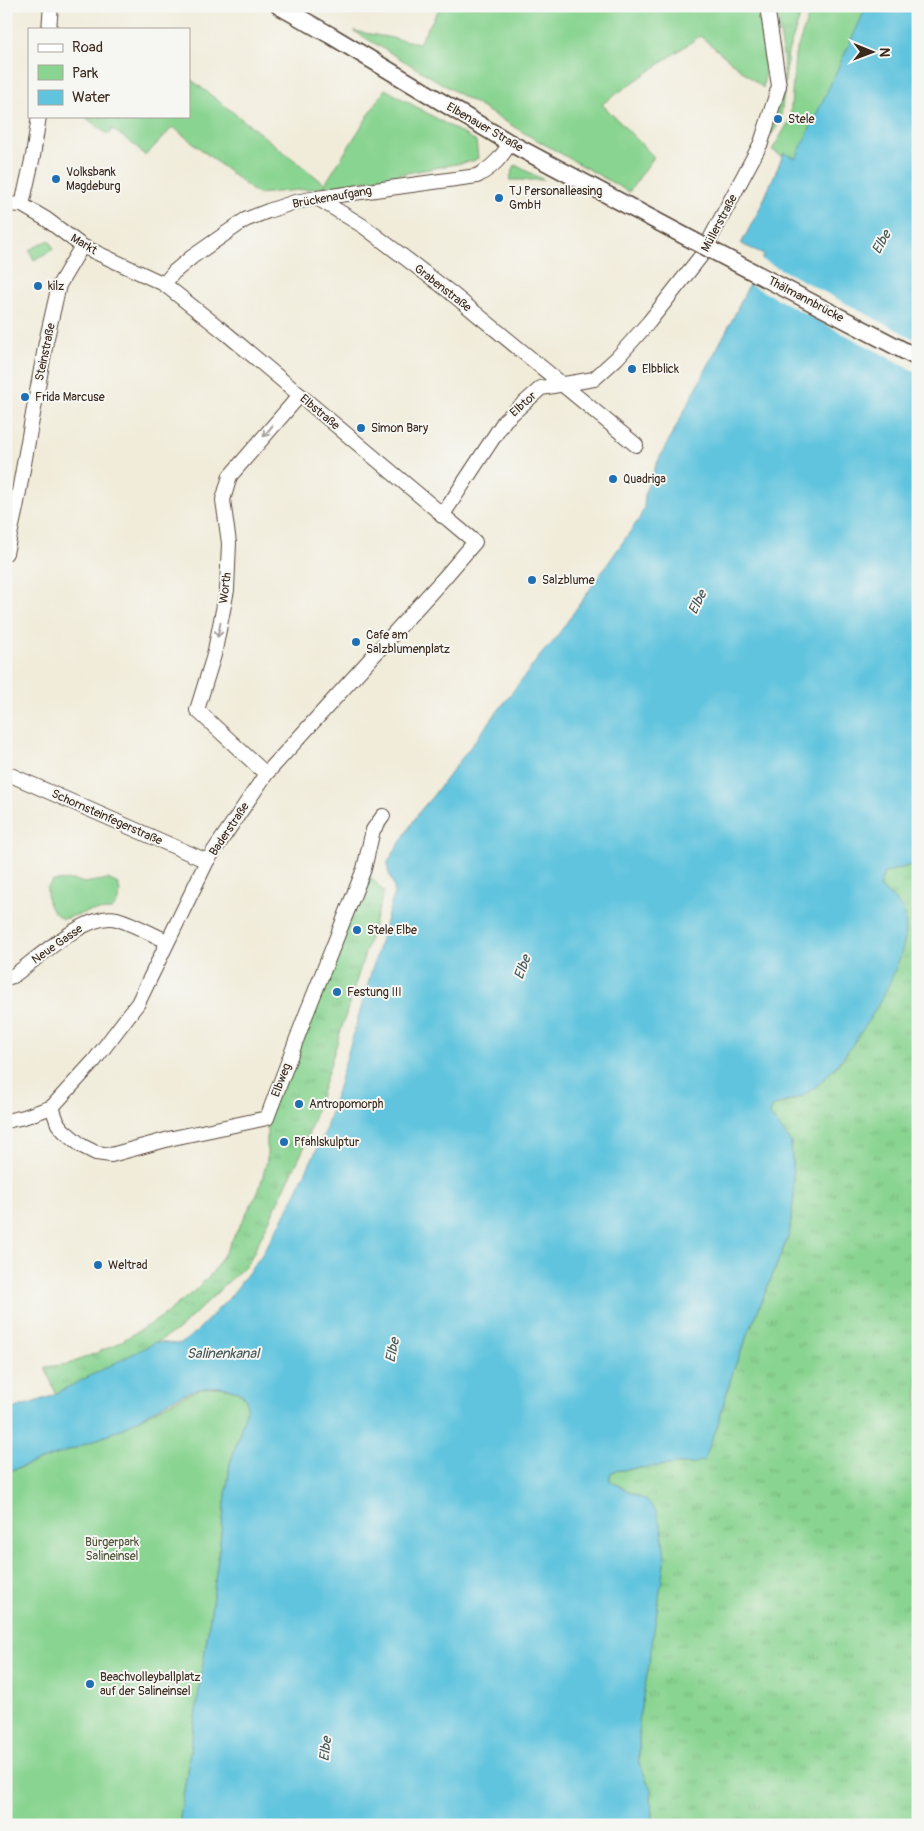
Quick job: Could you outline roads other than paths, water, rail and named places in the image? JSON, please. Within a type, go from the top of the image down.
[{"type":"street","points":[[49,28],[51,6]]},
{"type":"street","name":"Elbenauer Straße","points":[[279,6],[510,143],[694,241]]},
{"type":"street","name":"Müllerstraße","points":[[564,385],[594,379],[617,358],[649,322],[701,256],[761,143],[779,86],[767,6]]},
{"type":"street","points":[[22,205],[33,156],[39,118]]},
{"type":"street","name":"Brückenaufgang","points":[[164,284],[174,272],[192,257],[246,220],[295,202],[477,176],[500,159],[510,143]]},
{"type":"street","name":"Grabenstraße","points":[[317,198],[363,226],[450,292],[564,385]]},
{"type":"street","name":"Markt","points":[[6,204],[22,205],[46,219],[82,246],[164,284]]},
{"type":"street","name":"Thälmannbrücke","points":[[694,241],[918,358]]},
{"type":"street","name":"Steinstraße","points":[[6,553],[46,342],[59,285],[82,246]]},
{"type":"street","name":"Elbstraße","points":[[164,284],[227,334],[475,542]]},
{"type":"street","points":[[564,385],[636,444]]},
{"type":"street","name":"Elbtor","points":[[442,516],[505,420],[541,388],[564,385]]},
{"type":"street","name":"Worth","points":[[266,774],[197,710],[214,655],[227,590],[229,543],[223,500],[230,476],[300,395]]},
{"type":"street","name":"Baderstraße","points":[[6,1121],[24,1117],[52,1106],[94,1061],[138,1003],[207,861],[266,774],[475,542]]},
{"type":"street","name":"Schornsteinfegerstraße","points":[[6,773],[207,861]]},
{"type":"street","name":"Elbweg","points":[[52,1106],[58,1124],[82,1146],[96,1153],[111,1155],[173,1138],[267,1118],[364,869],[373,830],[383,816]]},
{"type":"street","name":"Neue Gasse","points":[[6,978],[13,976],[85,924],[99,919],[116,919],[167,941]]},
{"type":"water","points":[[867,6],[918,6],[918,863],[884,873],[879,887],[895,900],[901,908],[905,918],[905,937],[899,960],[888,986],[873,1013],[839,1062],[822,1081],[807,1093],[772,1107],[770,1115],[791,1142],[794,1196],[789,1235],[733,1371],[717,1427],[704,1460],[693,1464],[613,1471],[610,1475],[610,1481],[647,1501],[656,1511],[662,1530],[665,1558],[639,1718],[639,1763],[651,1790],[652,1825],[179,1825],[212,1604],[230,1464],[247,1408],[246,1398],[237,1391],[221,1387],[210,1387],[193,1391],[172,1400],[121,1429],[64,1452],[6,1472],[6,1411],[47,1398],[156,1342],[177,1344],[183,1342],[196,1332],[230,1297],[261,1256],[284,1217],[325,1132],[394,894],[394,885],[388,872],[388,862],[419,812],[543,652],[553,642],[639,519],[644,508],[645,492],[657,463],[732,320],[764,254],[741,244],[761,206],[784,153],[796,158]]},
{"type":"place","name":"Stele","points":[[778,119]]},
{"type":"place","name":"Volksbank Magdeburg","points":[[56,179]]},
{"type":"place","name":"TJ Personalleasing GmbH","points":[[499,198]]},
{"type":"place","name":"kilz","points":[[38,286]]},
{"type":"place","name":"Elbblick","points":[[632,369]]},
{"type":"place","name":"Frida Marcuse","points":[[25,397]]},
{"type":"place","name":"Simon Bary","points":[[361,428]]},
{"type":"place","name":"Quadriga","points":[[613,479]]},
{"type":"place","name":"Salzblume","points":[[532,580]]},
{"type":"place","name":"Cafe am Salzblumenplatz","points":[[356,642]]},
{"type":"place","name":"Stele Elbe","points":[[357,930]]},
{"type":"place","name":"Festung III","points":[[337,992]]},
{"type":"place","name":"Antropomorph","points":[[299,1104]]},
{"type":"place","name":"Pfahlskulptur","points":[[284,1142]]},
{"type":"place","name":"Weltrad","points":[[98,1265]]},
{"type":"place","name":"Beachvolleyballplatz auf der Salineinsel","points":[[90,1684]]},
{"type":"water label","name":"Elbe","points":[[881,242]]},
{"type":"water label","name":"Elbe","points":[[697,602]]},
{"type":"water label","name":"Elbe","points":[[522,967]]},
{"type":"water label","name":"Elbe","points":[[392,1350]]},
{"type":"water label","name":"Salinenkanal","points":[[223,1353]]},
{"type":"water label","name":"Elbe","points":[[325,1749]]},
{"type":"park label","name":"Bürgerpark Salineinsel","points":[[112,1549]]}]
